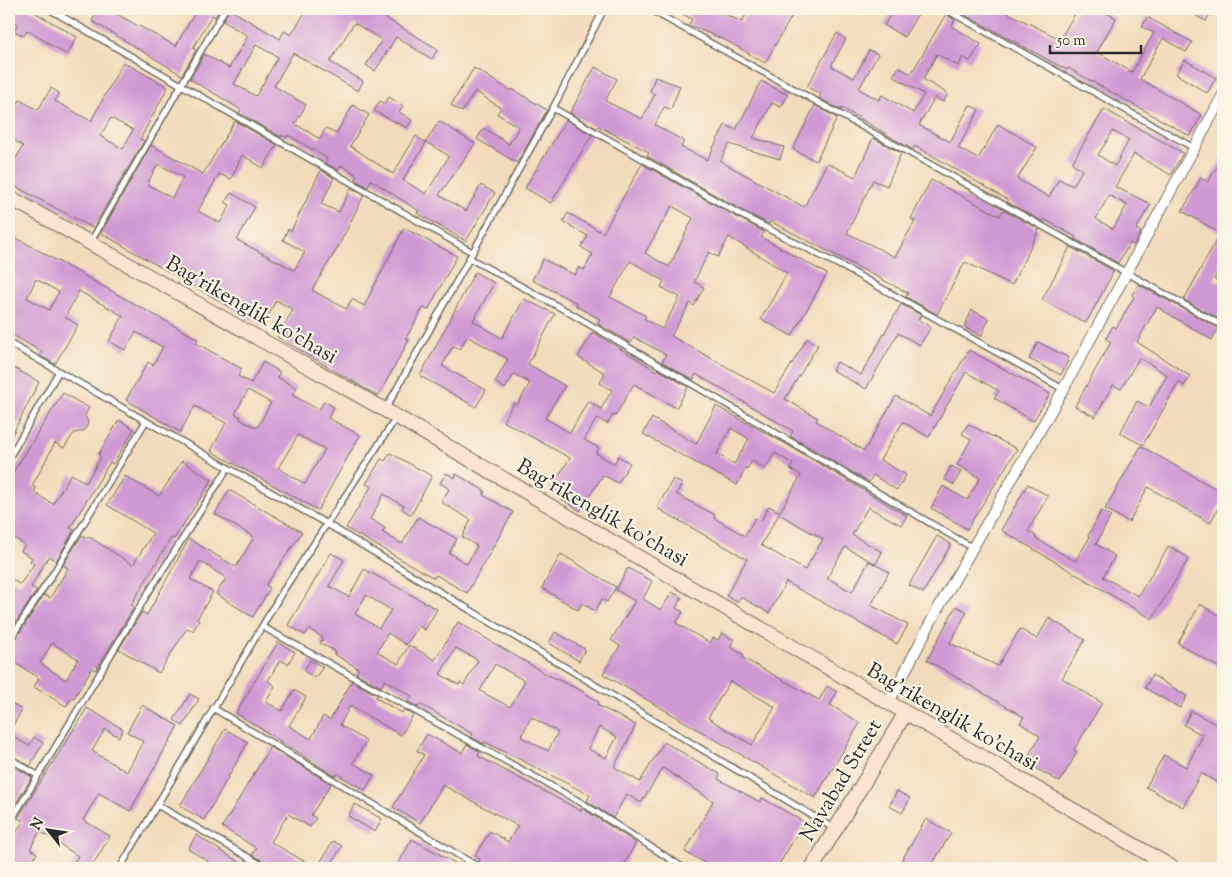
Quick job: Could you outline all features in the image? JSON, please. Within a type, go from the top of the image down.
[{"type":"main road","name":"Bag'rikenglik ko'chasi","points":[[9,197],[390,414],[1173,868]]},
{"type":"main road","name":"Navabad Street","points":[[812,868],[905,714]]},
{"type":"street","points":[[888,704],[973,548],[1064,390],[1223,95]]},
{"type":"lane","points":[[49,9],[472,252]]},
{"type":"lane","points":[[90,243],[225,9]]},
{"type":"lane","points":[[120,868],[213,708],[327,524],[390,414],[472,252],[553,108],[604,9]]},
{"type":"lane","points":[[649,9],[1223,326]]},
{"type":"lane","points":[[945,9],[1195,148]]},
{"type":"lane","points":[[553,108],[743,216],[845,268],[1064,390]]},
{"type":"lane","points":[[469,258],[563,310],[973,548]]},
{"type":"lane","points":[[9,342],[327,524],[836,830]]},
{"type":"lane","points":[[9,458],[59,372]]},
{"type":"lane","points":[[9,641],[54,572],[146,421]]},
{"type":"lane","points":[[9,824],[148,593],[228,468]]},
{"type":"lane","points":[[263,627],[582,803],[684,868]]},
{"type":"lane","points":[[213,708],[480,868]]},
{"type":"lane","points":[[9,758],[37,775]]},
{"type":"lane","points":[[157,805],[267,868]]},
{"type":"building","points":[[16,9],[29,9],[77,37],[67,55],[27,30],[24,36],[14,31],[18,24],[10,20]]},
{"type":"building","points":[[99,9],[107,9],[176,46],[197,9],[220,9],[215,17],[212,15],[193,48],[196,50],[182,75],[92,21]]},
{"type":"building","points":[[229,9],[280,39],[284,31],[291,35],[307,9],[370,9],[438,49],[432,59],[396,37],[375,71],[366,65],[382,40],[354,23],[330,62],[363,81],[358,91],[293,53],[274,86],[306,105],[295,124],[320,139],[326,128],[336,134],[353,105],[369,115],[350,146],[393,174],[416,136],[426,143],[403,180],[426,194],[449,156],[426,142],[439,121],[475,144],[439,195],[466,211],[481,185],[495,193],[466,241],[417,213],[419,211],[371,180],[368,187],[355,180],[357,175],[341,165],[338,170],[325,163],[327,159],[322,155],[288,135],[287,138],[282,135],[281,137],[239,113],[241,110],[190,79],[204,54],[229,68],[248,36],[223,21]],"holes":[[[256,45],[278,57],[256,96],[234,84]]]},
{"type":"building","points":[[673,9],[714,9],[742,22],[749,9],[784,9],[793,14],[765,63],[727,41],[689,25],[692,19]]},
{"type":"building","points":[[894,9],[921,9],[904,37],[884,25]]},
{"type":"building","points":[[954,9],[1000,9],[1060,39],[1078,9],[1099,9],[1116,18],[1097,52],[1132,72],[1154,33],[1142,27],[1147,17],[1192,42],[1186,52],[1163,38],[1140,79],[1202,115],[1190,136],[1068,68],[1067,70]]},
{"type":"building","points":[[1200,9],[1213,9],[1206,21],[1196,16]]},
{"type":"building","points":[[946,14],[955,20],[951,26],[981,44],[970,61],[963,57],[958,66],[937,54],[923,79],[948,94],[943,102],[935,97],[919,125],[950,142],[970,105],[979,110],[958,148],[978,159],[998,124],[1037,147],[1017,179],[1049,197],[1059,179],[1073,186],[1082,170],[1072,163],[1104,109],[1183,153],[1171,175],[1134,154],[1115,187],[1151,204],[1136,229],[1141,232],[1134,245],[1130,243],[1118,263],[1044,219],[1043,222],[1007,202],[1008,200],[915,146],[913,150],[842,108],[841,110],[819,98],[821,94],[807,87],[837,33],[846,39],[831,66],[854,78],[869,50],[878,54],[859,89],[879,100],[882,95],[913,113],[924,94],[893,76],[899,67],[911,74]],"holes":[[[1113,131],[1129,140],[1115,166],[1098,155]],[[1109,195],[1127,205],[1113,229],[1096,219]]]},
{"type":"building","points":[[1185,60],[1216,78],[1207,93],[1176,74]]},
{"type":"building","points":[[123,62],[168,87],[140,139],[144,141],[93,228],[9,183],[9,171],[23,146],[9,137],[9,119],[20,100],[38,110],[51,88],[59,93],[55,101],[91,121]],"holes":[[[111,118],[133,130],[123,149],[100,136]]]},
{"type":"building","points":[[595,67],[617,79],[605,101],[642,119],[655,94],[650,92],[655,77],[680,86],[671,109],[664,107],[655,125],[684,141],[681,147],[707,160],[725,125],[736,130],[761,81],[788,95],[781,107],[772,103],[753,138],[784,147],[780,159],[729,144],[720,161],[804,207],[827,163],[855,177],[873,138],[901,153],[887,186],[873,180],[847,233],[895,257],[915,221],[911,219],[931,180],[1000,216],[1003,210],[1039,229],[1012,285],[965,262],[937,314],[906,297],[908,293],[770,221],[769,224],[745,212],[647,156],[649,153],[645,150],[598,126],[596,128],[570,113]]},
{"type":"building","points":[[474,68],[547,110],[517,163],[477,139],[484,128],[509,144],[519,127],[497,114],[501,108],[475,91],[462,112],[451,105]]},
{"type":"building","points":[[389,97],[403,106],[399,112],[412,120],[407,128],[374,111],[380,101],[384,104]]},
{"type":"building","points":[[815,105],[837,118],[816,161],[793,149]]},
{"type":"building","points":[[566,120],[592,135],[551,203],[525,188]]},
{"type":"building","points":[[235,121],[277,145],[263,168],[242,155],[231,179],[219,174],[198,211],[220,223],[230,205],[225,202],[231,193],[255,207],[237,240],[294,270],[305,252],[283,240],[288,229],[291,231],[321,170],[334,178],[321,204],[339,212],[351,188],[364,195],[338,247],[312,290],[346,309],[352,299],[364,306],[404,228],[457,256],[428,310],[423,308],[406,338],[409,340],[378,396],[277,337],[293,310],[276,300],[263,326],[101,233],[151,145],[203,174]],"holes":[[[158,164],[183,177],[172,198],[147,184]]]},
{"type":"building","points":[[1223,156],[1223,254],[1218,263],[1222,265],[1214,279],[1223,284],[1223,321],[1184,300],[1220,233],[1182,211],[1201,178],[1208,182]]},
{"type":"building","points":[[642,164],[764,232],[761,237],[827,274],[792,336],[761,319],[787,273],[729,237],[718,257],[709,252],[694,282],[704,287],[694,306],[690,303],[671,336],[774,393],[807,339],[818,345],[785,399],[818,418],[816,421],[864,451],[896,396],[930,416],[969,350],[1050,394],[1033,421],[994,398],[999,391],[966,372],[929,437],[903,422],[880,460],[906,475],[897,490],[873,475],[869,482],[790,436],[793,431],[696,374],[693,380],[662,362],[666,355],[634,337],[631,343],[598,324],[600,319],[576,306],[577,303],[532,280],[543,259],[575,275],[579,267],[584,270],[593,254],[581,247],[588,236],[563,222],[568,213],[603,233]],"holes":[[[672,206],[693,218],[669,267],[645,253]],[[630,261],[664,281],[661,287],[680,297],[662,329],[644,319],[646,316],[610,297]]]},
{"type":"building","points":[[9,234],[198,339],[196,343],[242,369],[238,376],[251,383],[263,362],[280,372],[277,377],[297,388],[292,395],[319,410],[324,401],[334,407],[328,418],[360,435],[318,510],[211,451],[226,423],[195,406],[180,432],[126,400],[148,362],[153,365],[163,347],[136,332],[125,350],[109,341],[123,316],[79,291],[65,317],[78,325],[55,364],[40,356],[42,352],[9,333]],"holes":[[[36,279],[59,292],[49,310],[27,298]],[[248,390],[271,403],[257,428],[240,419],[241,417],[235,414]],[[298,435],[325,449],[305,484],[278,468]]]},
{"type":"building","points":[[1070,247],[1114,271],[1086,323],[1042,300]]},
{"type":"building","points":[[475,272],[494,283],[473,321],[502,338],[524,299],[555,314],[528,364],[565,386],[545,418],[570,433],[588,401],[601,409],[612,390],[600,383],[605,373],[578,357],[593,332],[657,371],[658,369],[688,387],[676,408],[634,384],[615,416],[613,415],[607,424],[597,418],[584,440],[599,448],[596,453],[614,464],[618,456],[630,463],[618,483],[603,475],[580,511],[549,491],[570,458],[503,421],[514,403],[517,405],[530,383],[514,374],[505,389],[495,382],[508,359],[467,336],[460,349],[453,346],[442,366],[486,390],[476,407],[420,376]]},
{"type":"building","points":[[1138,284],[1218,328],[1212,340],[1157,307],[1137,342],[1190,376],[1184,386],[1179,382],[1143,445],[1120,433],[1137,401],[1149,407],[1167,375],[1150,364],[1139,358],[1121,389],[1113,385],[1095,417],[1075,406],[1111,342],[1106,339],[1113,326],[1116,328],[1134,297],[1132,295]]},
{"type":"building","points":[[901,304],[921,315],[918,320],[931,327],[920,345],[898,333],[866,389],[832,370],[837,362],[861,375]]},
{"type":"building","points":[[972,310],[989,319],[981,336],[964,327]]},
{"type":"building","points":[[1038,342],[1069,358],[1061,375],[1029,359]]},
{"type":"building","points":[[9,365],[39,382],[9,441]]},
{"type":"building","points":[[63,393],[89,408],[85,415],[88,423],[84,431],[74,433],[64,448],[55,443],[32,486],[36,488],[34,493],[53,504],[71,474],[86,483],[101,457],[98,455],[119,420],[134,429],[113,464],[110,462],[70,528],[74,530],[56,561],[49,556],[31,587],[37,590],[9,633],[9,578],[19,584],[34,564],[30,561],[32,558],[21,551],[25,545],[9,535],[9,479]]},
{"type":"building","points":[[716,406],[786,444],[907,516],[901,525],[868,507],[852,535],[882,552],[876,564],[845,547],[827,578],[852,592],[869,561],[889,572],[871,605],[908,625],[897,644],[786,582],[769,613],[741,597],[737,602],[726,596],[747,559],[657,508],[673,479],[682,484],[676,494],[715,515],[714,518],[745,536],[755,518],[761,521],[769,506],[780,512],[801,475],[790,469],[793,464],[775,453],[765,469],[752,461],[747,469],[746,467],[737,485],[643,434],[652,418],[696,444]],"holes":[[[731,428],[749,439],[734,464],[717,454]],[[779,514],[823,539],[805,570],[761,545]]]},
{"type":"building","points":[[968,424],[1017,449],[967,529],[931,508],[943,486],[967,500],[980,478],[957,465],[971,439],[962,434]]},
{"type":"building","points":[[1141,446],[1223,493],[1223,499],[1210,523],[1148,487],[1129,522],[1105,509]]},
{"type":"building","points":[[390,453],[432,476],[411,515],[402,509],[404,506],[384,494],[370,519],[385,528],[382,532],[402,544],[418,517],[457,539],[449,553],[467,564],[477,546],[462,537],[471,520],[441,502],[449,489],[440,483],[446,473],[455,478],[456,474],[485,491],[483,495],[513,512],[467,593],[436,575],[434,578],[346,528],[371,487],[366,484],[381,459],[385,461]]},
{"type":"building","points":[[182,461],[212,480],[174,539],[171,538],[131,605],[134,607],[96,670],[92,668],[74,698],[72,697],[66,706],[34,687],[39,678],[9,659],[9,645],[13,643],[44,595],[50,598],[68,568],[63,565],[82,535],[87,538],[88,536],[133,565],[153,533],[107,505],[125,476],[159,496]],"holes":[[[52,643],[78,659],[66,680],[40,663]]]},
{"type":"building","points":[[951,466],[961,471],[954,485],[944,479]]},
{"type":"building","points":[[1028,484],[1048,496],[1028,531],[1036,536],[1035,538],[1075,561],[1090,537],[1088,536],[1101,511],[1111,516],[1096,544],[1115,556],[1103,577],[1138,596],[1169,546],[1189,558],[1152,619],[1001,530]]},
{"type":"building","points":[[229,490],[302,532],[266,585],[270,588],[253,617],[216,594],[226,578],[200,561],[190,579],[213,592],[197,619],[199,621],[193,631],[187,628],[159,673],[119,649],[142,612],[147,615],[189,539],[236,567],[254,537],[215,514]]},
{"type":"building","points":[[937,536],[951,544],[923,593],[909,585]]},
{"type":"building","points":[[331,553],[344,560],[329,586],[349,597],[364,569],[437,609],[425,630],[419,626],[406,645],[388,633],[377,652],[398,664],[409,645],[435,660],[458,622],[546,674],[578,689],[599,702],[597,705],[636,725],[614,767],[640,782],[664,742],[720,774],[718,779],[760,802],[762,798],[804,822],[777,868],[715,868],[685,852],[713,801],[663,768],[641,803],[627,794],[613,818],[587,801],[590,795],[485,742],[484,744],[471,737],[473,734],[420,704],[418,707],[408,702],[412,696],[385,680],[381,687],[356,673],[359,669],[334,654],[335,651],[320,643],[323,638],[309,629],[305,635],[288,625]],"holes":[[[366,595],[391,610],[379,628],[355,614]],[[456,648],[478,660],[464,685],[460,682],[459,685],[440,674]],[[495,664],[525,681],[510,707],[480,691]],[[531,717],[558,732],[548,751],[521,737]],[[599,727],[617,737],[606,758],[588,749]]]},
{"type":"building","points":[[561,554],[616,587],[607,602],[602,599],[595,611],[582,603],[578,610],[542,588]]},
{"type":"building","points":[[628,568],[652,581],[643,599],[661,610],[672,592],[682,598],[676,608],[683,612],[676,623],[710,643],[713,638],[718,640],[722,633],[734,640],[730,647],[744,655],[743,658],[819,700],[827,686],[837,692],[830,705],[860,723],[815,798],[603,674],[620,646],[611,640],[635,601],[616,590]],"holes":[[[730,681],[775,707],[752,745],[708,718]]]},
{"type":"building","points":[[1200,604],[1223,618],[1223,670],[1178,643]]},
{"type":"building","points":[[956,606],[967,612],[950,643],[998,666],[1020,629],[1037,639],[1049,618],[1085,640],[1062,678],[1102,703],[1074,750],[1077,752],[1060,782],[1025,762],[1040,736],[1020,723],[1024,717],[927,660]]},
{"type":"building","points":[[555,632],[585,649],[579,661],[549,643]]},
{"type":"building","points":[[278,642],[295,652],[288,664],[280,660],[268,681],[275,686],[266,702],[282,711],[294,690],[306,697],[289,726],[311,739],[323,716],[330,720],[352,681],[377,695],[376,698],[402,713],[404,710],[413,715],[401,735],[350,706],[340,725],[366,741],[353,763],[374,775],[365,790],[337,774],[335,776],[236,713]]},
{"type":"building","points":[[310,660],[323,667],[315,678],[304,671]]},
{"type":"building","points":[[1152,675],[1187,696],[1180,708],[1145,688]]},
{"type":"building","points":[[190,694],[199,699],[183,726],[174,720]]},
{"type":"building","points":[[9,702],[22,710],[9,732]]},
{"type":"building","points":[[142,705],[178,726],[130,811],[99,793],[83,820],[110,836],[91,868],[70,868],[78,856],[40,831],[30,849],[37,853],[28,868],[9,868],[9,845],[23,821],[18,818],[87,708],[123,729],[119,737],[105,729],[92,751],[127,772],[143,741],[127,732]]},
{"type":"building","points":[[1191,711],[1223,728],[1223,786],[1201,773],[1183,807],[1146,787],[1164,755],[1186,767],[1203,735],[1184,725]]},
{"type":"building","points":[[225,729],[248,742],[204,820],[180,806]]},
{"type":"building","points":[[9,734],[29,746],[34,737],[43,743],[30,766],[9,754]]},
{"type":"building","points":[[427,734],[462,753],[467,744],[480,752],[478,756],[581,811],[582,808],[636,843],[622,868],[484,868],[479,862],[480,859],[475,856],[490,831],[508,842],[518,826],[443,785],[420,823],[393,807],[424,755],[417,751]]},
{"type":"building","points":[[270,747],[331,784],[311,815],[316,818],[310,827],[288,814],[271,842],[316,868],[290,868],[280,863],[277,868],[271,868],[269,864],[252,855],[256,848],[222,827]]},
{"type":"building","points":[[9,763],[32,777],[10,813],[9,812]]},
{"type":"building","points":[[897,791],[910,798],[902,813],[889,806]]},
{"type":"building","points":[[355,804],[382,819],[375,832],[348,816]]},
{"type":"building","points":[[926,819],[951,833],[930,868],[897,868]]},
{"type":"building","points":[[196,835],[245,866],[248,862],[259,868],[204,868],[208,861],[188,849]]},
{"type":"building","points":[[412,839],[428,848],[464,868],[396,868]]},
{"type":"building","points":[[333,841],[342,846],[329,868],[317,868]]}]
